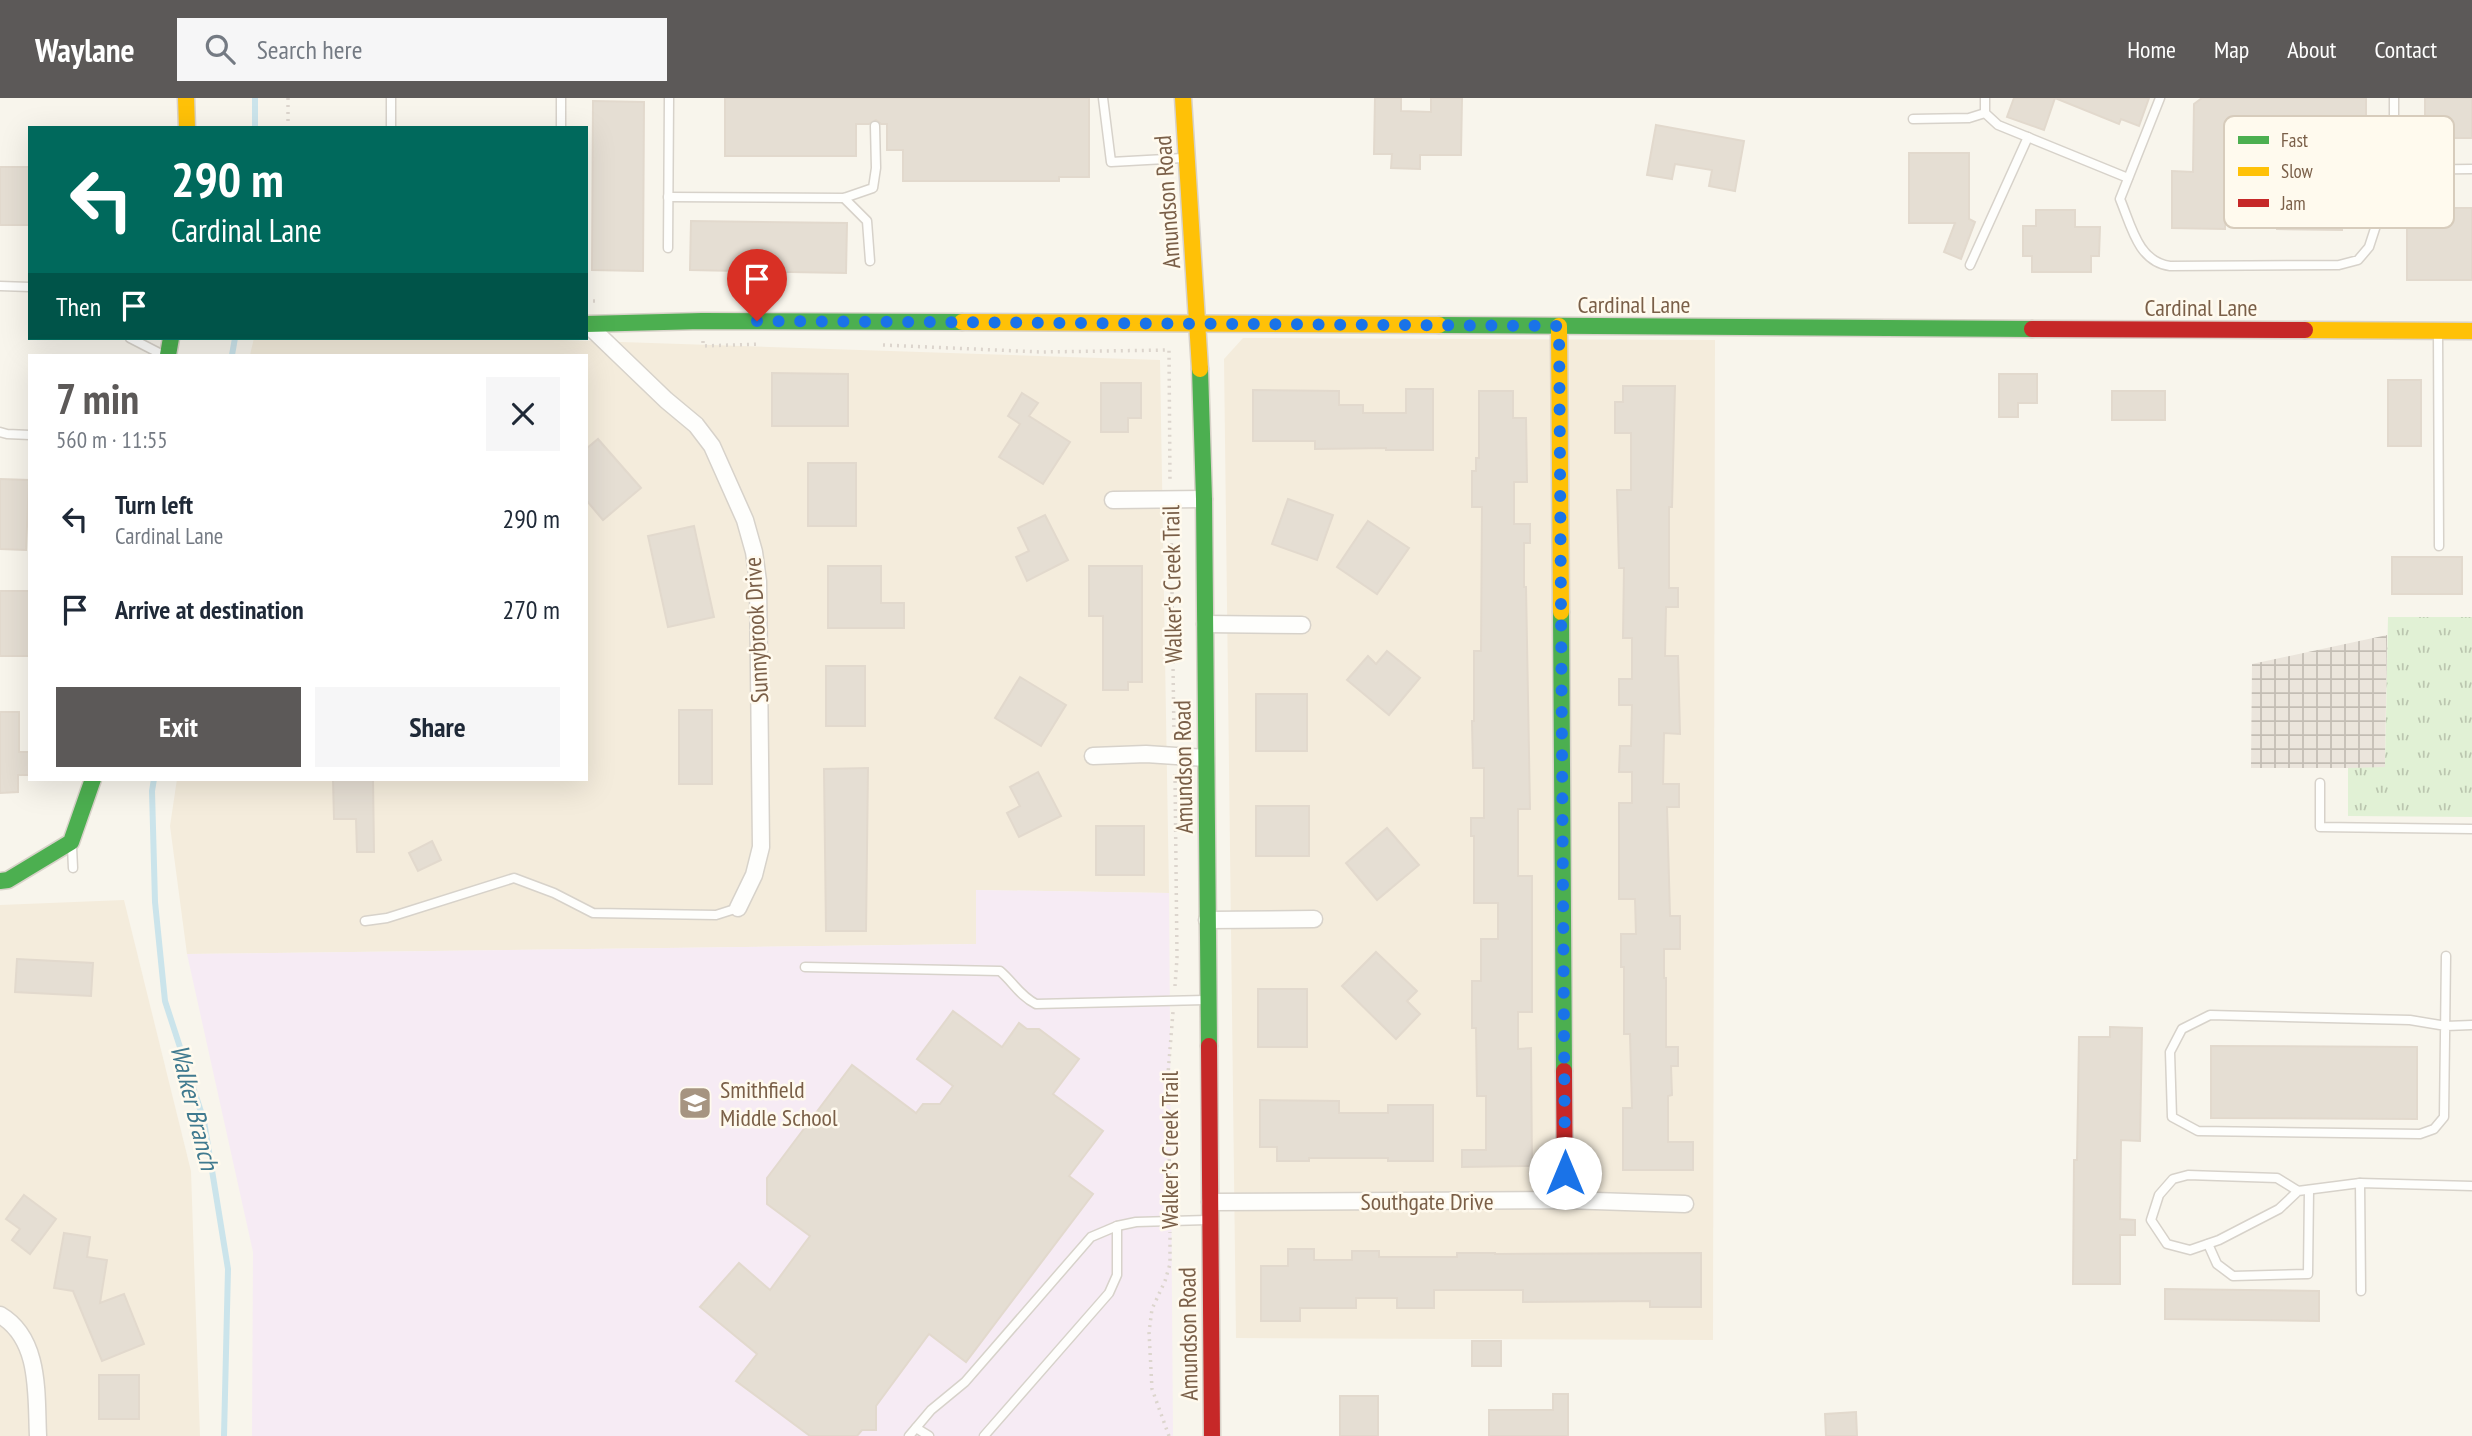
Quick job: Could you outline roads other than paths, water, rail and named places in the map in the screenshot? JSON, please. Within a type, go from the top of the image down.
[{"type":"street","points":[[186,98],[187,126]]},
{"type":"street","name":"Amundson Road","points":[[1184,98],[1185,158],[1198,323],[1203,499],[1212,1436]]},
{"type":"street","name":"Cardinal Lane","points":[[588,324],[702,321],[2472,331]]},
{"type":"street","name":"Sunnybrook Drive","points":[[588,325],[696,425],[712,446],[745,520],[754,552],[758,580],[761,847],[754,875],[738,908]]},
{"type":"street","points":[[1559,326],[1565,1200]]},
{"type":"street","points":[[1113,500],[1203,499]]},
{"type":"street","points":[[1205,624],[1302,625]]},
{"type":"street","points":[[1093,756],[1146,754],[1206,758]]},
{"type":"street","points":[[0,881],[8,880],[71,842],[92,781]]},
{"type":"street","points":[[1207,920],[1314,919]]},
{"type":"street","name":"Southgate Drive","points":[[1210,1202],[1565,1200],[1685,1204]]},
{"type":"street","points":[[0,1315],[20,1333],[29,1348],[34,1367],[38,1436]]},
{"type":"lane","points":[[391,98],[391,126]]},
{"type":"lane","points":[[561,126],[562,98]]},
{"type":"lane","points":[[668,248],[669,98]]},
{"type":"lane","points":[[1103,98],[1111,162],[1185,158]]},
{"type":"lane","points":[[1985,98],[1985,113],[1998,125],[2128,178]]},
{"type":"lane","points":[[2160,98],[2120,199],[2142,250],[2154,261],[2162,265],[2339,265],[2358,260],[2369,247],[2375,228]]},
{"type":"lane","points":[[2394,98],[2394,116]]},
{"type":"lane","points":[[1913,120],[1969,118],[1985,113]]},
{"type":"lane","points":[[668,197],[844,198],[873,188],[876,168],[875,126]]},
{"type":"lane","points":[[1970,265],[2028,137]]},
{"type":"lane","points":[[2454,169],[2472,169]]},
{"type":"lane","points":[[844,198],[867,221],[870,261]]},
{"type":"lane","points":[[0,286],[28,288]]},
{"type":"lane","points":[[2438,331],[2439,546]]},
{"type":"lane","points":[[134,340],[163,354]]},
{"type":"lane","points":[[0,432],[7,435],[28,435]]},
{"type":"lane","points":[[2320,783],[2320,827],[2472,829]]},
{"type":"lane","points":[[71,842],[73,868]]},
{"type":"lane","points":[[365,921],[387,918],[514,878],[554,892],[593,913],[716,915],[738,908]]},
{"type":"lane","points":[[2446,956],[2446,1026],[2444,1116],[2434,1129],[2420,1134],[2198,1131],[2172,1117],[2170,1052],[2182,1030],[2210,1015],[2410,1020],[2446,1026],[2472,1026]]},
{"type":"lane","points":[[805,967],[1000,971],[1012,981],[1023,997],[1036,1004],[1208,999]]},
{"type":"lane","points":[[2298,1191],[2279,1209],[2190,1250],[2168,1244],[2151,1220],[2159,1195],[2173,1180],[2188,1175],[2277,1178],[2298,1191],[2360,1183],[2472,1186]]},
{"type":"lane","points":[[2360,1183],[2361,1291]]},
{"type":"lane","points":[[2208,1244],[2217,1264],[2233,1276],[2308,1274],[2309,1190]]},
{"type":"lane","points":[[909,1436],[931,1410],[965,1382],[1091,1237],[1117,1226],[1136,1222],[1210,1220]]},
{"type":"lane","points":[[984,1436],[1109,1293],[1117,1275],[1117,1226]]},
{"type":"lane","points":[[916,1428],[929,1436]]},
{"type":"waterway","name":"Walker Branch","points":[[255,98],[255,126]]},
{"type":"waterway","name":"Walker Branch","points":[[232,354],[235,340]]},
{"type":"waterway","name":"Walker Branch","points":[[154,781],[155,902],[165,1001],[204,1121],[228,1269],[224,1436]]},
{"type":"place","name":"Smithfield Middle School","points":[[695,1103]]}]
